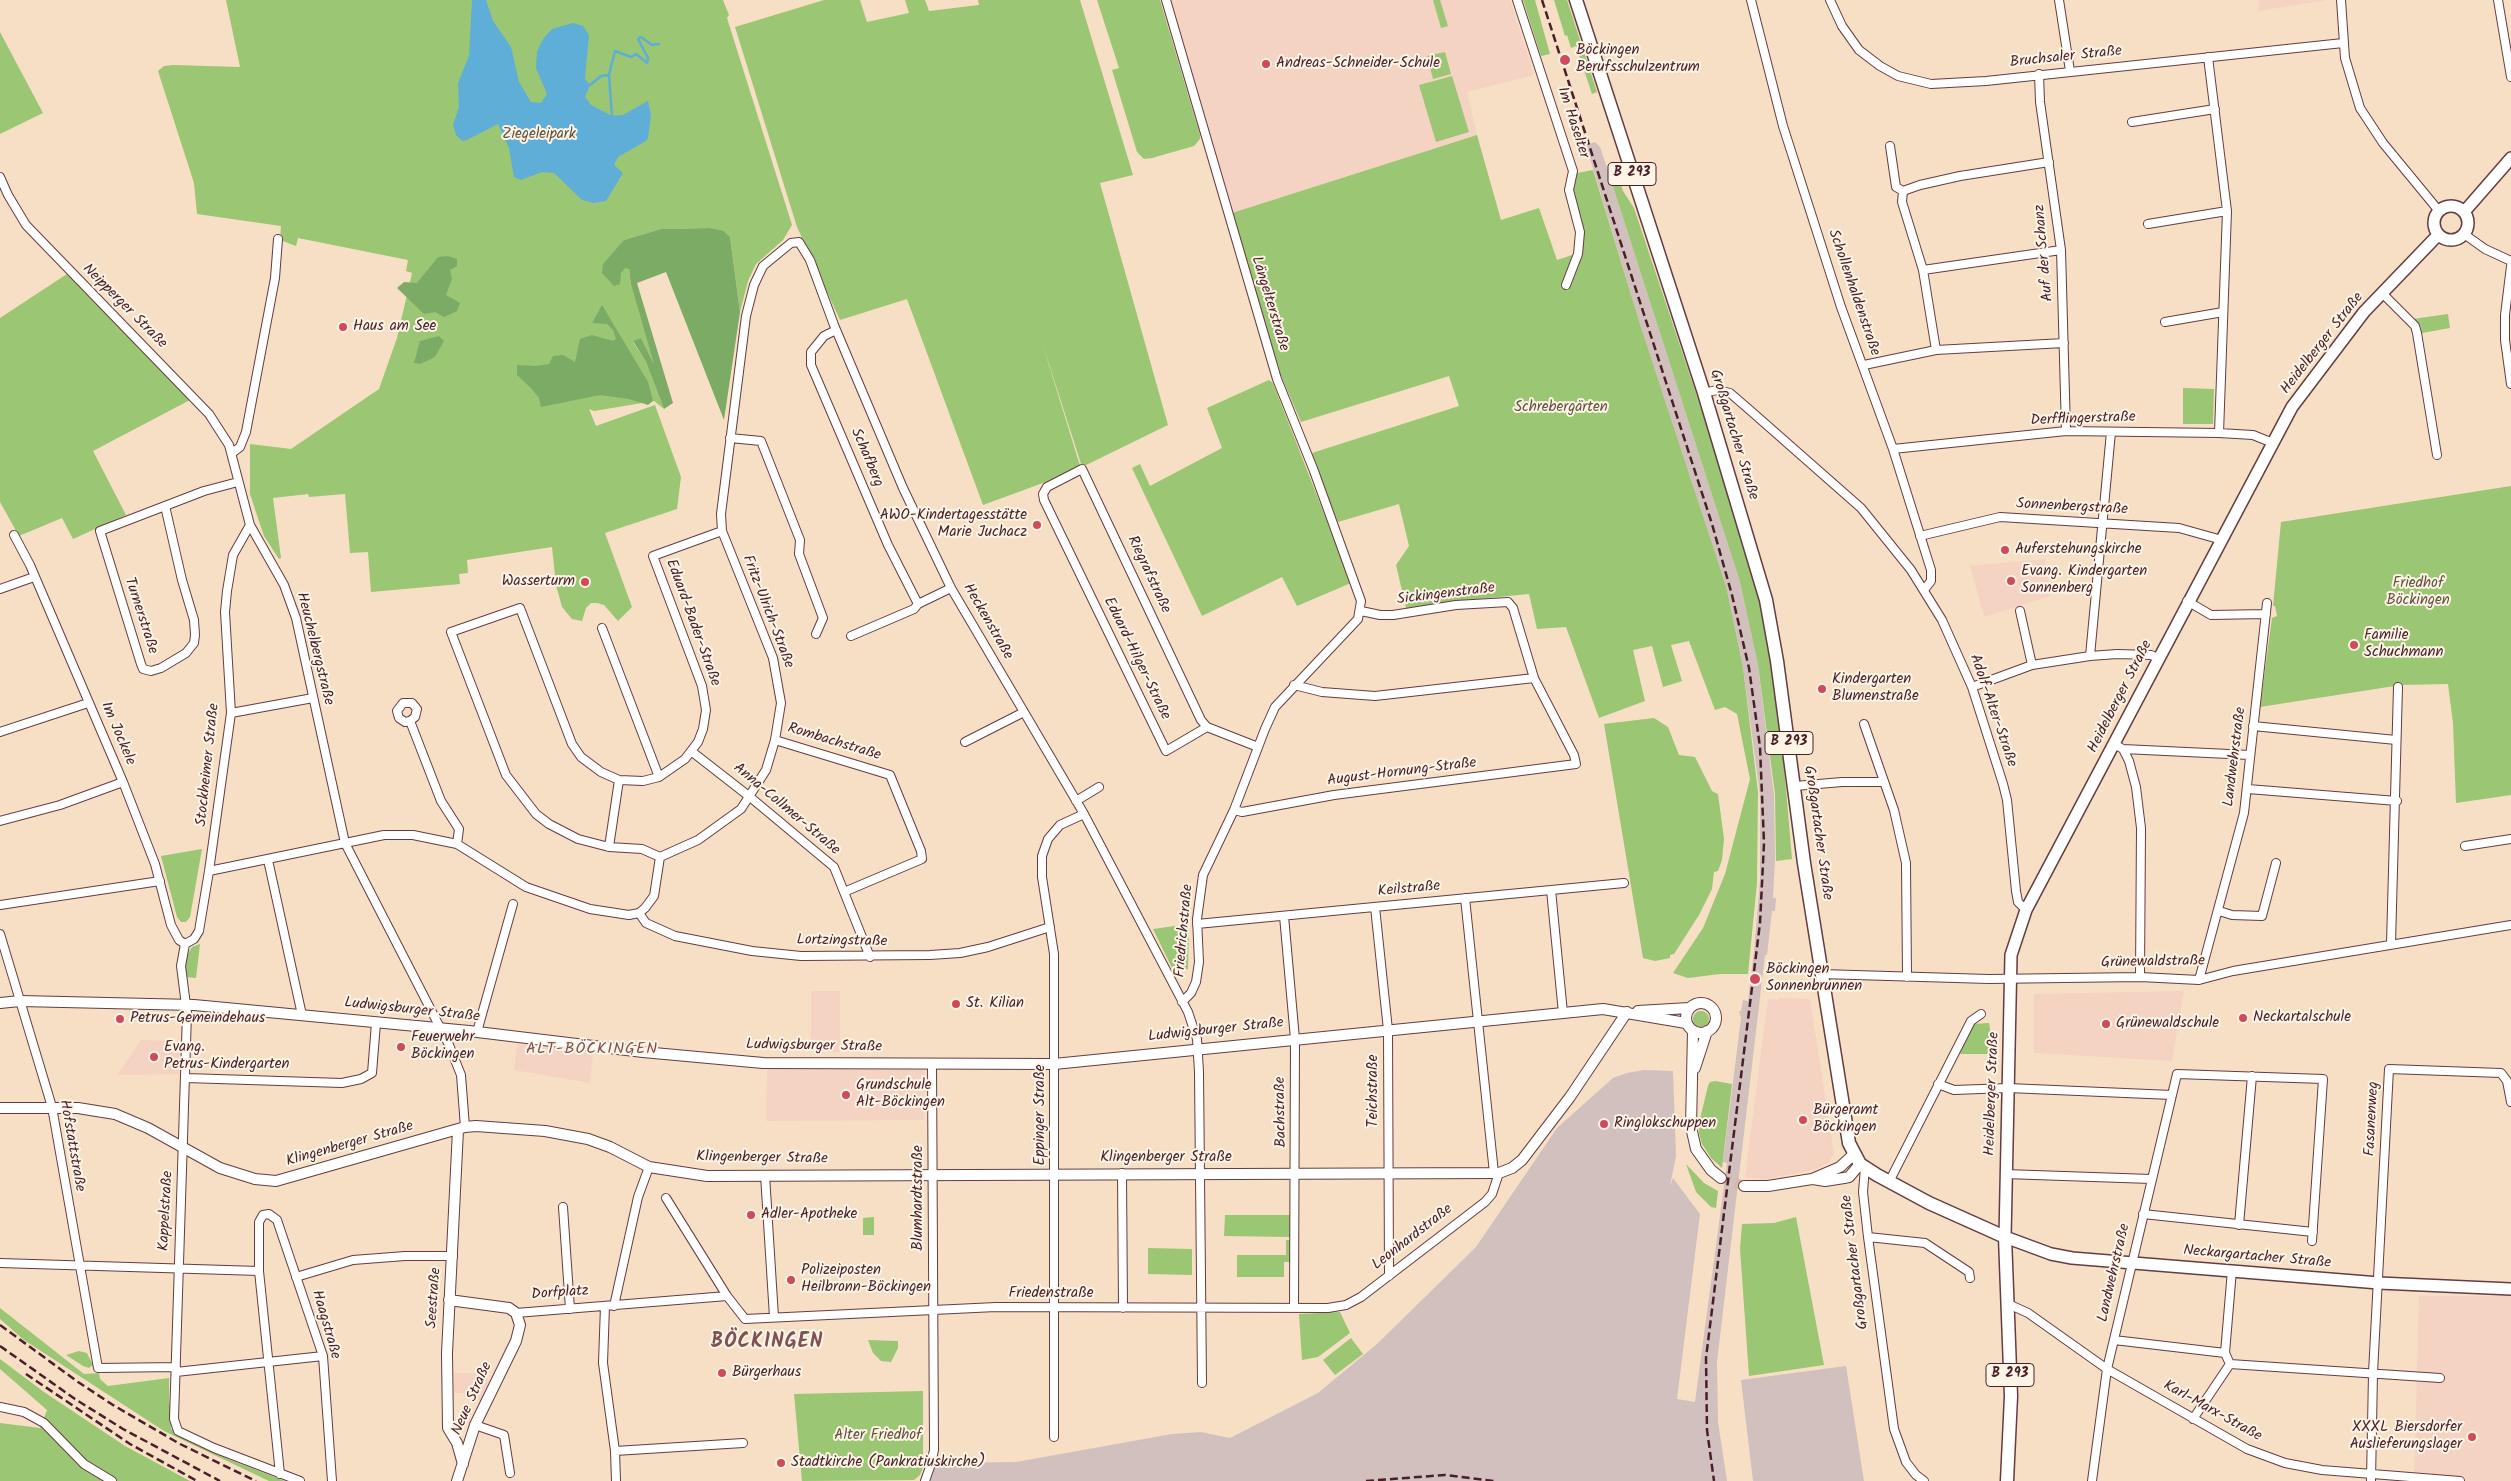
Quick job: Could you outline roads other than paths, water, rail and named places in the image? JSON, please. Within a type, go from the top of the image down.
[{"type":"main road","name":"Großgartacher Straße","points":[[1576,0],[1704,393],[1766,600],[1777,661],[1821,974],[1846,1128],[1859,1162]]},
{"type":"main road","points":[[2464,212],[2511,158]]},
{"type":"main road","points":[[2447,206],[2456,207],[2464,212],[2468,219],[2464,234],[2452,240],[2438,235],[2434,227],[2434,219],[2439,211],[2447,206]]},
{"type":"main road","name":"Heidelberger Straße","points":[[2005,1237],[2011,954],[2026,910],[2118,747],[2158,658],[2187,601],[2222,540],[2292,407],[2314,375],[2364,312],[2438,235]]},
{"type":"main road","points":[[1859,1162],[1889,1182],[1929,1204],[2005,1237]]},
{"type":"main road","name":"Neckargartacher Straße","points":[[2005,1237],[2051,1254],[2379,1283],[2511,1289]]},
{"type":"main road","name":"B 293","points":[[2005,1237],[2011,1396],[2007,1481]]},
{"type":"street","name":"Längelterstraße","points":[[1166,0],[1277,379],[1358,589],[1361,611]]},
{"type":"street","name":"Im Haselter","points":[[1517,0],[1573,171],[1569,190],[1580,232],[1578,254],[1566,284]]},
{"type":"street","name":"Schollenhaldenstraße","points":[[1751,0],[1781,119],[1841,307],[1864,365],[1893,449],[1931,570],[1931,581],[1924,590]]},
{"type":"street","name":"Bruchsaler Straße","points":[[1830,0],[1842,26],[1859,50],[1880,66],[1898,76],[1917,82],[1941,84],[2343,43]]},
{"type":"street","points":[[2059,0],[2070,71]]},
{"type":"street","points":[[2341,0],[2343,43],[2353,89],[2368,122],[2396,161],[2439,211]]},
{"type":"street","points":[[2498,0],[2511,77]]},
{"type":"street","points":[[2208,57],[2227,211],[2219,432]]},
{"type":"street","name":"Auf der Schanz","points":[[2039,74],[2061,250],[2066,431]]},
{"type":"street","points":[[2132,122],[2215,109]]},
{"type":"street","points":[[1890,146],[1896,187],[1903,191]]},
{"type":"street","points":[[1903,191],[1920,184],[1960,176],[2049,162]]},
{"type":"street","name":"Neipperger Straße","points":[[0,177],[8,195],[26,225],[209,414],[232,453]]},
{"type":"street","points":[[1903,191],[1902,202],[1924,270],[1936,350]]},
{"type":"street","points":[[2148,224],[2227,211]]},
{"type":"street","points":[[2464,234],[2485,249],[2511,261]]},
{"type":"street","points":[[232,453],[240,447],[246,432],[274,278],[278,239]]},
{"type":"street","name":"Fritz-Ulrich-Straße","points":[[660,857],[712,832],[741,809],[766,770],[776,740],[781,703],[773,658],[722,531],[721,514],[746,316],[754,285],[763,266],[791,242],[799,242]]},
{"type":"street","name":"Heckenstraße","points":[[799,242],[810,260],[836,330],[903,488],[950,588],[1084,814],[1182,1002]]},
{"type":"street","points":[[1924,270],[2061,250]]},
{"type":"street","points":[[2511,266],[2507,287],[2505,324],[2511,384]]},
{"type":"street","points":[[2383,294],[2415,326],[2418,332],[2437,455]]},
{"type":"street","points":[[2165,322],[2223,312]]},
{"type":"street","name":"Schafberg","points":[[836,330],[824,336],[811,352],[812,365],[888,545],[918,604]]},
{"type":"street","points":[[1864,365],[1936,350],[2064,343]]},
{"type":"street","name":"Adolf-Alter-Straße","points":[[1704,393],[1716,390],[1730,393],[1821,472],[1861,508],[1896,549],[1924,590],[1942,620],[1972,687],[2003,784],[2007,800],[2018,902],[2026,910]]},
{"type":"street","name":"Derfflingerstraße","points":[[1893,449],[2066,431],[2219,432],[2253,435],[2273,443]]},
{"type":"street","points":[[2090,656],[2111,432]]},
{"type":"street","points":[[730,438],[761,441],[800,540],[799,554],[823,618],[816,634]]},
{"type":"street","name":"Heuchelbergstraße","points":[[232,453],[250,525],[284,585],[296,618],[345,843],[441,1029],[462,1075],[461,1129]]},
{"type":"street","name":"Riegrafstraße","points":[[1047,487],[1082,469],[1197,712],[1207,727]]},
{"type":"street","name":"Turnerstraße","points":[[165,506],[182,580],[194,620],[195,635],[194,643],[186,653],[167,665],[151,671],[144,669],[140,664],[99,534],[100,531],[165,506],[238,482]]},
{"type":"street","name":"Eduard-Hilger-Straße","points":[[1047,487],[1043,494],[1044,500],[1166,751],[1207,727]]},
{"type":"street","name":"Sonnenbergstraße","points":[[1920,536],[2000,517],[2180,528],[2222,540]]},
{"type":"street","name":"Stockheimer Straße","points":[[185,944],[194,939],[199,931],[209,871],[231,713],[224,612],[233,556],[250,525]]},
{"type":"street","name":"Eduard-Bader-Straße","points":[[609,847],[578,839],[548,824],[536,814],[518,793],[506,775],[497,754],[451,632],[520,608],[572,744],[580,757],[590,766],[618,780],[643,781],[659,777],[677,766],[691,751],[703,729],[706,710],[702,686],[653,556],[722,531]]},
{"type":"street","name":"Im Jockele","points":[[14,535],[123,782],[160,881],[171,925],[179,940],[185,944]]},
{"type":"street","points":[[0,589],[34,577]]},
{"type":"street","points":[[851,636],[914,609],[918,604],[950,588]]},
{"type":"street","points":[[2187,601],[2211,615],[2266,614]]},
{"type":"street","name":"Sickingenstraße","points":[[1361,611],[1380,616],[1456,605],[1508,602],[1513,608],[1534,678],[1574,755],[1576,764]]},
{"type":"street","name":"Landwehrstraße","points":[[2200,980],[2219,911],[2248,789],[2267,603]]},
{"type":"street","name":"Friedrichstraße","points":[[1182,1002],[1191,993],[1196,982],[1199,962],[1197,924],[1203,875],[1234,810],[1275,707],[1349,628],[1361,611]]},
{"type":"street","points":[[2020,611],[2032,666]]},
{"type":"street","points":[[602,628],[659,777]]},
{"type":"street","points":[[1972,687],[2032,666],[2090,656],[2125,654],[2151,655],[2158,658]]},
{"type":"street","points":[[1294,686],[1322,692],[1375,696],[1534,678]]},
{"type":"street","points":[[2391,944],[2397,801],[2396,740],[2398,687]]},
{"type":"street","points":[[231,713],[313,698]]},
{"type":"street","points":[[0,732],[88,703]]},
{"type":"street","points":[[965,742],[1024,712]]},
{"type":"street","points":[[410,721],[441,801],[459,829],[457,844]]},
{"type":"street","points":[[1864,724],[1894,810],[1906,863],[1906,978]]},
{"type":"street","points":[[2253,726],[2396,740]]},
{"type":"street","points":[[1207,727],[1258,747]]},
{"type":"street","name":"Rombachstraße","points":[[776,740],[890,775],[921,850],[922,859],[844,892]]},
{"type":"street","points":[[2118,747],[2250,755]]},
{"type":"street","points":[[2118,747],[2129,761],[2136,787],[2141,828],[2140,977]]},
{"type":"street","name":"Anna-Collmer-Straße","points":[[691,751],[834,867],[870,956]]},
{"type":"street","name":"August-Hornung-Straße","points":[[1234,810],[1242,812],[1334,795],[1576,764]]},
{"type":"street","points":[[209,871],[384,835],[413,835],[457,844],[526,887],[590,909],[618,915],[638,913],[654,896],[660,857],[642,849],[609,847],[618,780]]},
{"type":"street","points":[[0,821],[60,805],[123,782]]},
{"type":"street","points":[[1795,786],[1842,782],[1883,782]]},
{"type":"street","points":[[1076,801],[1099,787]]},
{"type":"street","points":[[2248,789],[2397,801]]},
{"type":"street","name":"Eppinger Straße","points":[[1054,1437],[1054,954],[1042,877],[1042,856],[1048,839],[1060,825],[1084,814]]},
{"type":"street","points":[[2464,846],[2511,839]]},
{"type":"street","points":[[268,860],[302,1015]]},
{"type":"street","points":[[2219,911],[2232,915],[2262,916],[2276,863]]},
{"type":"street","points":[[0,905],[160,881]]},
{"type":"street","name":"Keilstraße","points":[[1197,924],[1624,883]]},
{"type":"street","points":[[1550,890],[1563,1013]]},
{"type":"street","points":[[1465,898],[1497,1173],[1512,1168],[1522,1160],[1575,1090],[1627,1012]]},
{"type":"street","points":[[477,1032],[513,904]]},
{"type":"street","name":"Teichstraße","points":[[1375,907],[1388,1030],[1389,1276]]},
{"type":"street","name":"Lortzingstraße","points":[[638,913],[646,923],[658,930],[713,944],[801,956],[870,956],[960,952],[988,947],[1050,927]]},
{"type":"street","name":"Bachstraße","points":[[1284,916],[1295,1039],[1294,1308]]},
{"type":"street","name":"Grünewaldstraße","points":[[1821,974],[1906,978],[2140,977],[2200,980],[2233,972],[2391,944],[2511,925]]},
{"type":"street","name":"Hofstattstraße","points":[[0,934],[52,1107],[78,1265],[98,1368],[176,1369]]},
{"type":"street","points":[[185,944],[181,966],[187,1005]]},
{"type":"street","name":"Ludwigsburger Straße","points":[[0,1003],[20,1001],[187,1005],[477,1032],[643,1052],[763,1063],[1054,1064],[1198,1048],[1603,1009],[1627,1012],[1690,1027]]},
{"type":"street","points":[[1182,1002],[1188,1012],[1198,1048],[1202,1384]]},
{"type":"street","points":[[1693,1074],[1707,1032],[1713,1027],[1716,1019],[1710,1006],[1702,1003],[1695,1004],[1689,1008],[1686,1015],[1690,1027],[1693,1074],[1690,1115],[1696,1150],[1711,1170],[1721,1178]]},
{"type":"street","name":"Kappelstraße","points":[[187,1005],[174,1419],[178,1431],[280,1474]]},
{"type":"street","name":"Ludwigsburger Straße","points":[[1627,1012],[1689,1008]]},
{"type":"street","points":[[1889,1182],[1971,1021],[1981,1014]]},
{"type":"street","points":[[186,1078],[342,1083],[361,1079],[372,1073],[376,1023]]},
{"type":"street","points":[[1690,1027],[1707,1032]]},
{"type":"street","name":"Blumhardtstraße","points":[[924,1481],[934,1450],[932,1064]]},
{"type":"street","name":"Fasanenweg","points":[[2379,1283],[2389,1069],[2501,1073],[2507,1081],[2511,1102]]},
{"type":"street","name":"Landwehrstraße","points":[[2092,1481],[2107,1369],[2177,1074],[2252,1076]]},
{"type":"street","points":[[2239,1225],[2252,1076],[2322,1079],[2318,1184],[2312,1241]]},
{"type":"street","points":[[1938,1084],[1954,1090],[2008,1088],[2172,1095]]},
{"type":"street","name":"Klingenberger Straße","points":[[0,1108],[52,1107],[115,1114],[148,1128],[212,1164],[236,1174],[276,1181],[461,1129],[537,1131],[588,1139],[610,1147],[649,1167],[707,1176],[1497,1173]]},
{"type":"street","name":"Seestraße","points":[[461,1129],[447,1353],[448,1428],[458,1442],[463,1464]]},
{"type":"street","points":[[1744,1186],[1768,1186],[1812,1179],[1825,1181],[1849,1177],[1859,1162]]},
{"type":"street","name":"Großgartacher Straße","points":[[1859,1162],[1894,1429],[1906,1462],[1915,1478],[1924,1481]]},
{"type":"street","points":[[614,1306],[638,1197],[649,1167]]},
{"type":"street","points":[[1122,1173],[1123,1308]]},
{"type":"street","name":"Leonhardstraße","points":[[1328,1308],[1355,1300],[1485,1202],[1492,1194],[1497,1173]]},
{"type":"street","points":[[2005,1174],[2151,1179]]},
{"type":"street","points":[[765,1176],[774,1317]]},
{"type":"street","points":[[666,1198],[727,1296]]},
{"type":"street","points":[[563,1207],[570,1309]]},
{"type":"street","name":"Haagstraße","points":[[260,1271],[259,1222],[263,1215],[269,1214],[277,1220],[323,1356],[332,1481]]},
{"type":"street","points":[[2144,1214],[2313,1232]]},
{"type":"street","points":[[1868,1237],[1925,1243],[1969,1272],[1970,1278]]},
{"type":"street","points":[[296,1277],[353,1260],[405,1256],[453,1256]]},
{"type":"street","points":[[0,1263],[260,1271],[280,1474],[300,1481]]},
{"type":"street","points":[[2230,1364],[2225,1353],[2232,1270]]},
{"type":"street","points":[[2371,1478],[2373,1373],[2379,1283]]},
{"type":"street","name":"Dorfplatz","points":[[449,1300],[509,1308],[516,1312],[727,1296]]},
{"type":"street","name":"Friedenstraße","points":[[727,1296],[745,1319],[933,1309],[1054,1307],[1328,1308]]},
{"type":"street","name":"Karl-Marx-Straße","points":[[2006,1303],[2028,1313],[2107,1369],[2247,1449],[2284,1463],[2371,1478],[2460,1481]]},
{"type":"street","points":[[605,1306],[603,1363],[615,1451],[616,1481]]},
{"type":"street","name":"Dorfplatz","points":[[516,1312],[520,1331]]},
{"type":"street","name":"Neue Straße","points":[[457,1481],[475,1425],[520,1331]]},
{"type":"street","points":[[2114,1340],[2225,1353]]},
{"type":"street","points":[[176,1369],[323,1356]]},
{"type":"street","points":[[2230,1364],[2440,1378]]},
{"type":"street","points":[[2193,1419],[2230,1364]]},
{"type":"street","points":[[0,1407],[24,1412],[44,1423],[84,1464],[112,1481]]},
{"type":"street","points":[[475,1425],[504,1435],[510,1473]]},
{"type":"street","points":[[615,1451],[743,1443]]},
{"type":"water","points":[[472,0],[486,0],[493,21],[511,47],[519,82],[531,102],[541,103],[547,94],[536,68],[537,52],[543,39],[552,29],[573,23],[583,26],[589,35],[585,79],[590,85],[585,97],[591,105],[612,116],[623,115],[648,101],[651,115],[648,138],[618,157],[614,165],[623,173],[606,201],[593,203],[582,200],[554,173],[542,172],[521,180],[514,177],[509,148],[498,124],[467,140],[462,141],[456,135],[453,125],[459,107],[458,83],[469,56]]},
{"type":"waterway","points":[[590,85],[601,76],[609,75],[615,51],[631,57],[636,54],[647,63],[648,58],[638,39],[641,37],[652,45],[659,44]]},
{"type":"waterway","points":[[609,75],[612,116]]},
{"type":"tunnel","points":[[1721,1178],[1744,1186]]},
{"type":"railway","points":[[1542,0],[1712,524],[1732,595],[1749,668],[1760,747],[1764,843],[1760,923],[1706,1358],[1707,1430],[1714,1481]]},
{"type":"railway","points":[[0,1325],[113,1405],[180,1444],[256,1481]]},
{"type":"railway","points":[[0,1346],[75,1399],[123,1429],[220,1481]]},
{"type":"railway","points":[[26,1374],[130,1444],[197,1481]]},
{"type":"railway","points":[[1366,1481],[1445,1475],[1494,1481]]},
{"type":"place","name":"Böckingen Berufsschulzentrum","points":[[1565,60]]},
{"type":"place","name":"Andreas-Schneider-Schule","points":[[1266,64]]},
{"type":"place","name":"Haus am See","points":[[343,327]]},
{"type":"place","name":"AWO-Kindertagesstätte Marie Juchacz","points":[[1037,525]]},
{"type":"place","name":"Auferstehungskirche","points":[[2005,550]]},
{"type":"place","name":"Evang. Kindergarten Sonnenberg","points":[[2011,581]]},
{"type":"place","name":"Wasserturm","points":[[585,582]]},
{"type":"place","name":"Familie Schuchmann","points":[[2354,645]]},
{"type":"place","name":"Kindergarten Blumenstraße","points":[[1822,689]]},
{"type":"place","name":"Böckingen Sonnenbrunnen","points":[[1755,979]]},
{"type":"place","name":"St. Kilian","points":[[956,1004]]},
{"type":"place","name":"Neckartalschule","points":[[2243,1018]]},
{"type":"place","name":"Petrus-Gemeindehaus","points":[[120,1019]]},
{"type":"place","name":"Grünewaldschule","points":[[2106,1024]]},
{"type":"place","name":"Feuerwehr Böckingen","points":[[401,1047]]},
{"type":"place","name":"Evang. Petrus-Kindergarten","points":[[154,1057]]},
{"type":"place","name":"Grundschule Alt-Böckingen","points":[[846,1095]]},
{"type":"place","name":"Bürgeramt Böckingen","points":[[1803,1120]]},
{"type":"place","name":"Ringlokschuppen","points":[[1604,1124]]},
{"type":"place","name":"Adler-Apotheke","points":[[751,1215]]},
{"type":"place","name":"Polizeiposten Heilbronn-Böckingen","points":[[791,1280]]},
{"type":"place","name":"Bürgerhaus","points":[[722,1373]]},
{"type":"place","name":"XXXL Biersdorfer Auslieferungslager","points":[[2472,1437]]},
{"type":"place","name":"Stadtkirche (Pankratiuskirche)","points":[[781,1463]]},
{"type":"district","name":"ALT-BÖCKINGEN","points":[[592,1050]]},
{"type":"district","name":"BÖCKINGEN","points":[[767,1344]]},
{"type":"park label","name":"Ziegeleipark","points":[[539,135]]},
{"type":"park label","name":"Schrebergärten","points":[[1561,408]]},
{"type":"park label","name":"Friedhof Böckingen","points":[[2418,592]]},
{"type":"park label","name":"Alter Friedhof","points":[[878,1436]]}]
